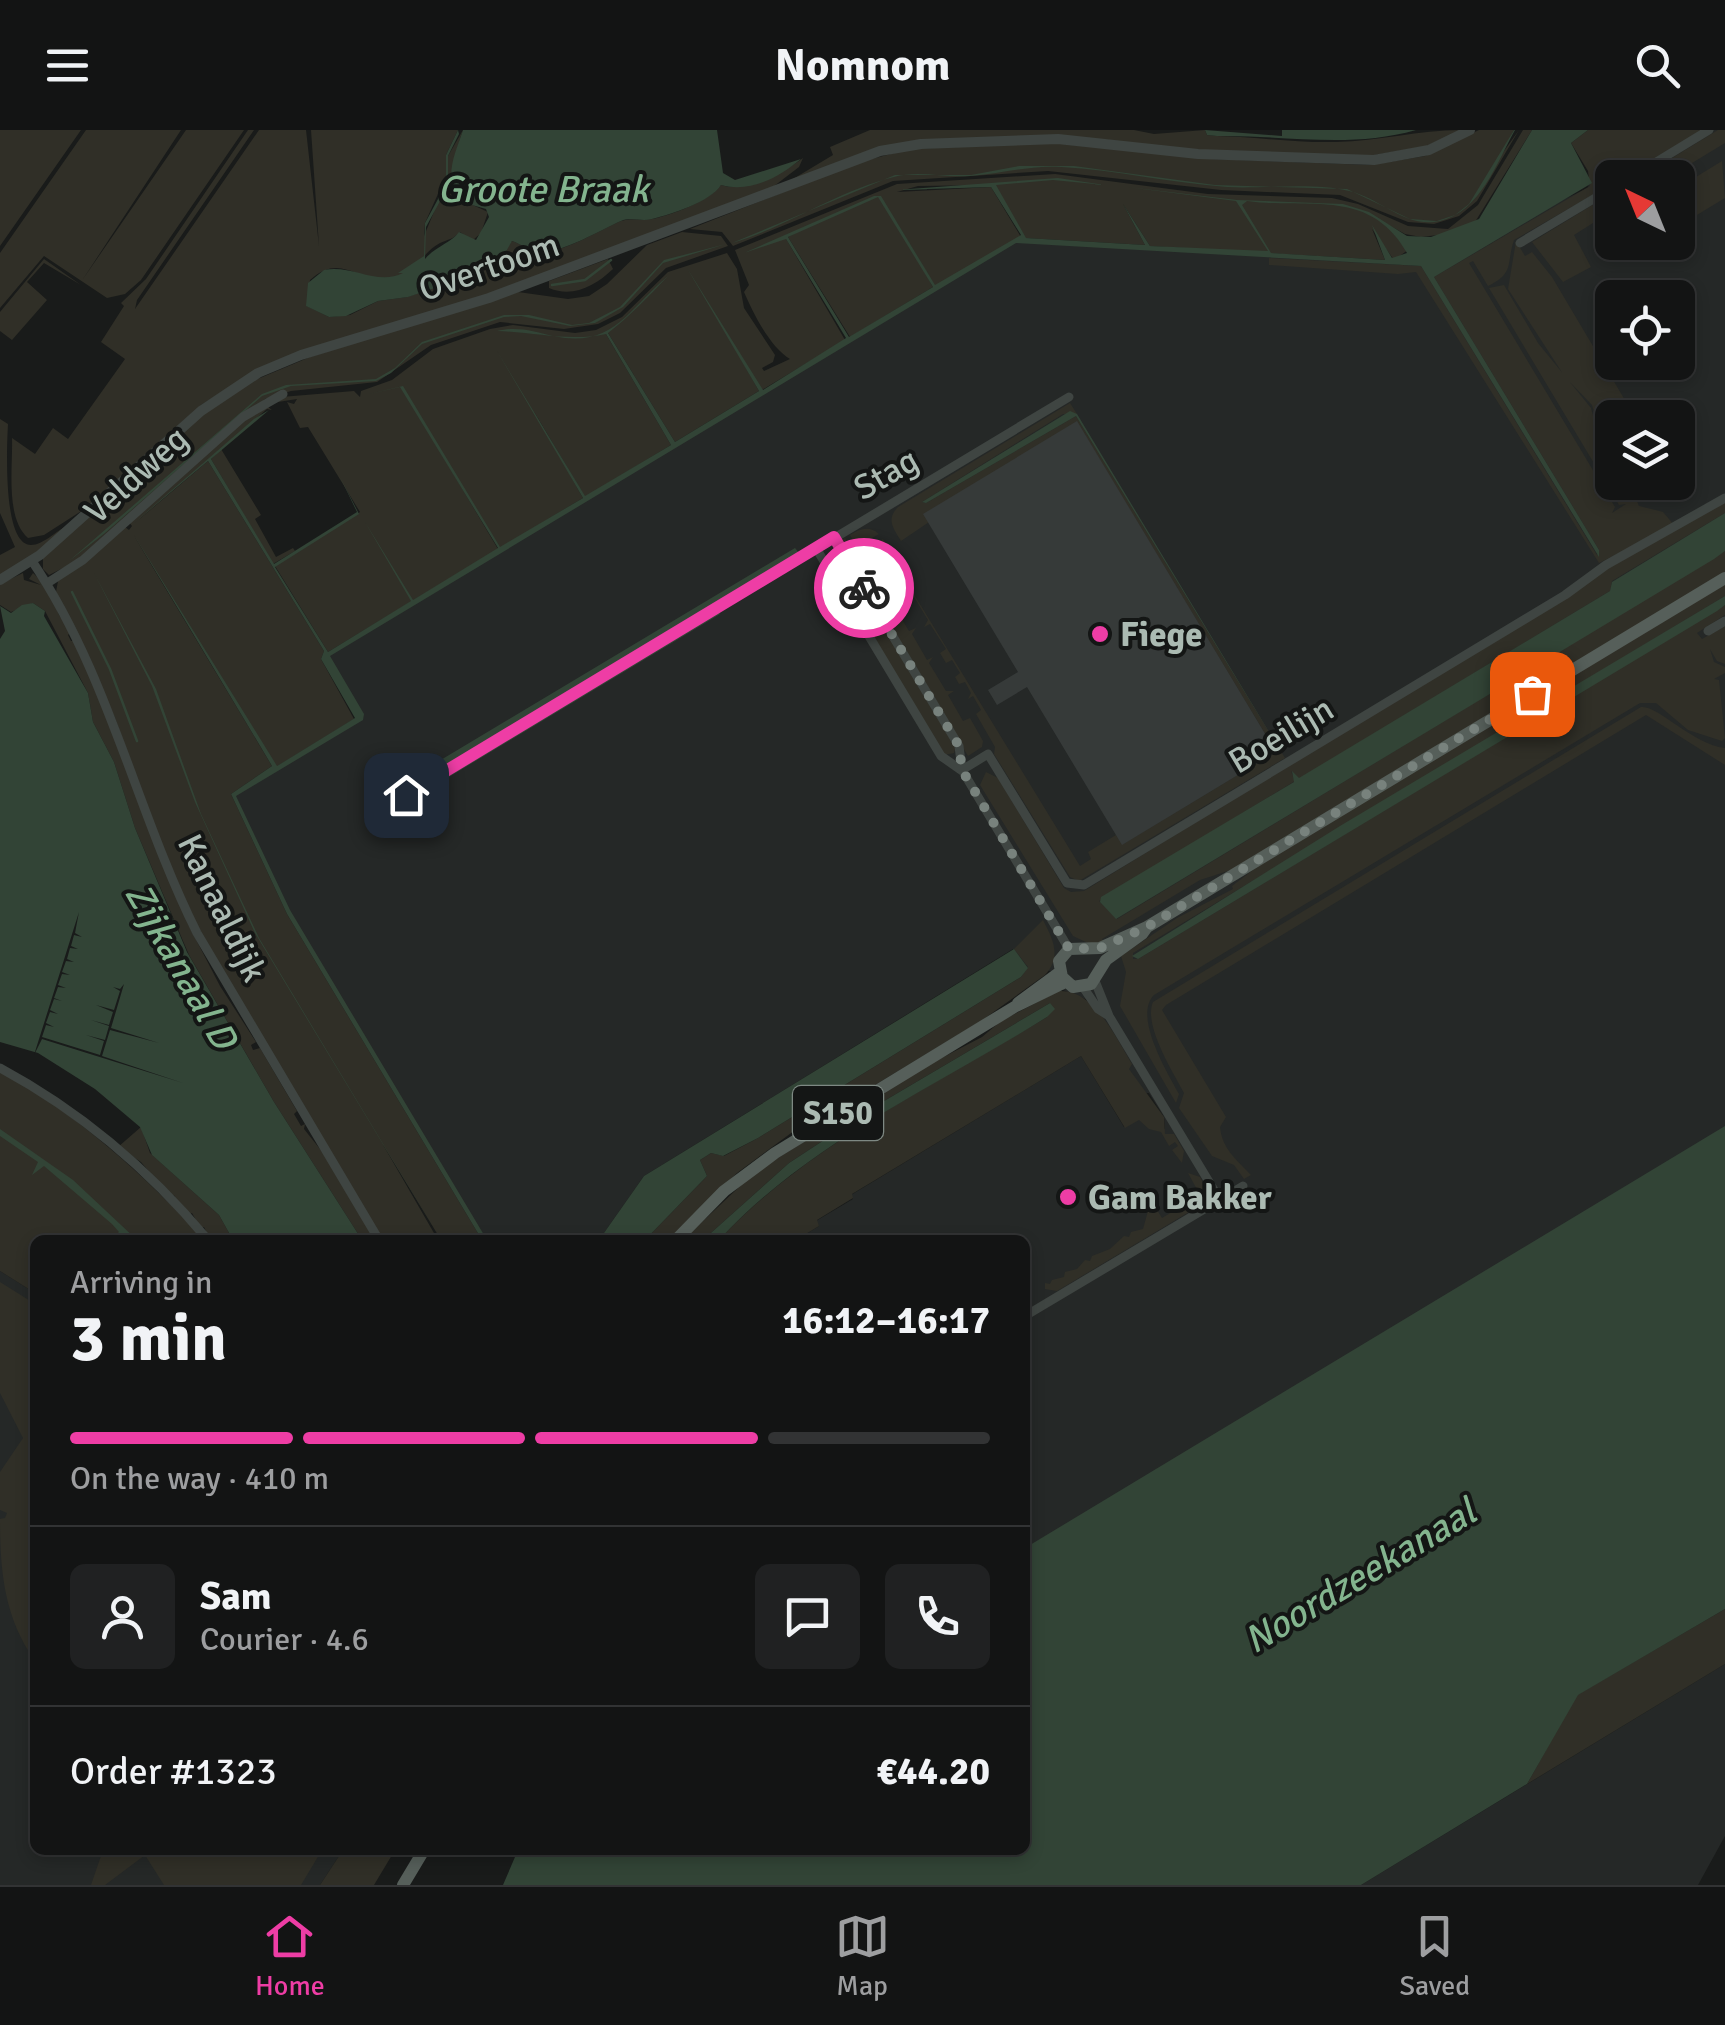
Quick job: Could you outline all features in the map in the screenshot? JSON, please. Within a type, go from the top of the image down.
[{"type":"main road","points":[[1147,927],[1093,979],[1062,977],[1062,956],[1069,949],[1090,949],[1147,927],[1725,578]]},
{"type":"main road","points":[[1090,949],[1097,956],[1093,979]]},
{"type":"main road","name":"S150","points":[[681,1235],[724,1191],[766,1158],[1016,1006],[1021,998],[1062,977]]},
{"type":"main road","points":[[403,1885],[421,1855]]},
{"type":"street","name":"Overtoom","points":[[0,580],[32,561],[201,410],[258,373],[489,298],[774,194],[867,155],[920,144],[1044,139],[1198,154],[1374,160],[1429,150],[1470,130]]},
{"type":"street","points":[[1660,160],[1709,130]]},
{"type":"street","points":[[1520,244],[1595,198]]},
{"type":"street","name":"Veldweg","points":[[49,582],[74,568],[242,417],[283,394]]},
{"type":"street","name":"Stag","points":[[372,816],[1069,398]]},
{"type":"street","name":"Boeilijn","points":[[962,770],[988,754],[1067,882],[1084,885],[1565,594],[1606,564],[1725,498]]},
{"type":"street","points":[[834,537],[959,746],[962,770],[1069,949]]},
{"type":"street","points":[[816,548],[941,756],[962,770]]},
{"type":"street","points":[[32,561],[49,582]]},
{"type":"street","name":"Kanaaldijk","points":[[49,582],[106,702],[172,880],[197,933],[376,1235]]},
{"type":"street","points":[[1708,631],[1725,620]]},
{"type":"street","points":[[1093,979],[1098,1009],[1109,1016],[1220,1200]]},
{"type":"street","points":[[0,1068],[49,1097],[107,1140],[158,1185],[203,1235]]},
{"type":"street","points":[[1030,1313],[1243,1186]]},
{"type":"shaded area","points":[[0,130],[81,130],[0,246]]},
{"type":"shaded area","points":[[86,130],[181,130],[83,279],[186,130],[244,130],[141,280],[125,294],[107,298],[44,256],[0,308],[0,253]]},
{"type":"shaded area","points":[[248,130],[254,130],[137,300],[135,309],[259,130],[306,130],[319,246],[311,130],[458,130],[446,155],[446,176],[425,223],[424,236],[448,178],[448,156],[463,130],[454,162],[455,187],[457,196],[460,194],[464,201],[488,212],[481,233],[472,241],[460,232],[433,247],[410,271],[393,278],[372,278],[338,268],[320,272],[310,280],[307,306],[329,317],[350,315],[378,301],[407,297],[456,281],[475,262],[499,257],[512,241],[538,252],[551,251],[621,221],[652,219],[679,211],[721,185],[742,186],[764,180],[803,158],[799,167],[765,193],[476,299],[260,368],[201,405],[86,508],[44,535],[28,538],[13,505],[12,438],[35,454],[53,428],[68,439],[125,359],[101,342],[124,306],[121,303],[146,279]]},
{"type":"shaded area","points":[[870,130],[1134,130],[1154,134],[1205,130],[1207,135],[1321,142],[1461,130],[1427,146],[1369,156],[1171,150],[1103,139],[924,140],[879,147],[788,182],[833,155],[830,147]]},
{"type":"shaded area","points":[[1479,130],[1514,130],[1499,158],[1519,130],[1477,201],[1459,216],[1434,224],[1408,222],[1340,195],[1221,190],[1048,171],[893,181],[733,246],[722,232],[690,229],[860,162],[910,149],[1054,143],[1211,159],[1371,165],[1425,156]]},
{"type":"shaded area","points":[[1523,130],[1532,130],[1475,222],[1447,234],[1421,237],[1405,234],[1385,223],[1408,250],[1394,260],[1372,229],[1385,260],[1150,246],[1123,204],[1145,245],[1025,238],[995,185],[918,186],[897,192],[991,187],[1021,237],[935,286],[894,218],[933,287],[850,337],[788,237],[814,223],[785,237],[845,340],[762,390],[724,329],[759,391],[675,442],[606,334],[671,445],[585,497],[533,410],[583,498],[500,548],[400,384],[498,549],[328,652],[275,566],[360,512],[308,427],[300,428],[287,402],[294,404],[297,399],[278,402],[281,397],[354,391],[360,397],[361,391],[392,380],[433,349],[490,329],[513,325],[575,333],[596,330],[622,317],[668,272],[727,253],[737,269],[744,308],[775,355],[773,362],[762,368],[764,371],[790,359],[769,338],[752,310],[744,292],[749,285],[735,250],[897,184],[1055,174],[1208,194],[1332,198],[1358,204],[1408,226],[1448,229],[1478,205]]},
{"type":"shaded area","points":[[1588,130],[1702,130],[1652,160],[1595,160],[1595,194],[1514,240],[1508,267],[1497,281],[1488,286],[1473,261],[1469,263],[1595,474],[1595,500],[1611,500],[1615,507],[1612,513],[1626,504],[1619,505],[1616,500],[1637,500],[1639,506],[1663,512],[1675,526],[1599,563],[1416,272],[1269,265],[1269,258],[1421,266],[1597,555],[1599,550],[1434,277],[1590,186],[1588,171],[1571,143]]},
{"type":"shaded area","points":[[1593,130],[1725,130],[1725,1188],[1030,1604],[1030,1235],[804,1235],[819,1226],[816,1221],[853,1199],[851,1195],[1081,1056],[1124,1127],[1139,1119],[1165,1129],[1164,1117],[1149,1093],[1144,1093],[1128,1068],[1131,1063],[1088,1000],[1063,990],[1051,971],[1028,968],[1013,949],[644,1176],[603,1235],[482,1235],[289,913],[234,794],[360,718],[325,656],[1015,240],[1421,266],[1588,188]]},
{"type":"shaded area","points":[[1718,130],[1725,130],[1725,143],[1695,161],[1669,160]]},
{"type":"shaded area","points":[[1722,161],[1725,198],[1695,216],[1695,178]]},
{"type":"shaded area","points":[[1595,203],[1595,222],[1574,235],[1591,267],[1563,282],[1532,242]]},
{"type":"shaded area","points":[[682,232],[721,236],[728,246],[666,268],[620,313],[598,324],[564,329],[500,322],[431,345],[377,382],[291,391],[265,399],[79,560],[49,575],[43,569],[43,558],[201,416],[253,381],[310,357],[518,292],[568,299],[589,296],[647,245]]},
{"type":"shaded area","points":[[1516,241],[1525,256],[1532,252],[1552,277],[1595,350],[1595,380],[1613,380],[1625,400],[1595,400],[1595,416],[1592,405],[1565,377],[1508,289]]},
{"type":"shaded area","points":[[44,259],[81,285],[44,263],[27,282],[47,300],[12,340],[0,331],[0,312]]},
{"type":"shaded area","points":[[608,259],[613,269],[591,285],[567,292],[549,288],[549,281]]},
{"type":"shaded area","points":[[1504,285],[1538,343],[1591,408],[1595,465],[1489,288]]},
{"type":"shaded area","points":[[1070,403],[1077,414],[1063,414],[922,502],[1076,416],[1285,758],[1079,881],[1070,877],[994,754],[995,747],[976,714],[981,710],[973,696],[968,699],[971,693],[965,682],[959,684],[955,677],[960,673],[952,660],[946,663],[940,653],[946,649],[930,624],[924,627],[928,620],[902,577],[883,588],[909,631],[916,628],[912,634],[927,660],[933,657],[929,663],[946,691],[954,691],[948,695],[963,721],[970,718],[983,741],[982,747],[968,756],[839,542],[845,538],[853,549],[856,546],[850,535],[872,530],[879,534],[863,543],[871,555],[882,548],[878,542],[883,539],[895,560],[879,570],[883,577],[899,570],[1080,866],[1091,859],[1088,852],[1116,835],[1123,844],[1276,752],[1077,422],[901,541],[895,532],[892,520],[898,507]]},
{"type":"shaded area","points":[[268,407],[272,410],[267,409],[135,523],[208,461],[324,651],[321,659],[354,719],[276,767],[134,536],[272,766],[231,794],[287,914],[479,1235],[438,1235],[382,1143],[435,1235],[379,1235],[220,971],[171,871],[115,718],[56,592],[58,581],[125,527],[129,530],[132,526],[128,521],[244,418]]},
{"type":"shaded area","points":[[0,419],[8,424],[8,492],[15,529],[22,541],[36,544],[67,526],[24,563],[0,576],[0,555],[15,547],[0,513]]},
{"type":"shaded area","points":[[221,449],[261,515],[255,519],[276,557],[293,548],[295,551],[273,564],[211,459]]},
{"type":"shaded area","points":[[1725,502],[1725,513],[1612,581],[1610,591],[1299,779],[1291,771],[1295,781],[1099,901],[1117,919],[1725,551],[1725,572],[1231,870],[1200,880],[1102,939],[1104,943],[1090,944],[1073,936],[980,785],[986,772],[998,778],[1064,888],[1084,891],[1608,568]]},
{"type":"shaded area","points":[[846,564],[956,746],[954,753],[944,755],[833,572]]},
{"type":"shaded area","points":[[23,573],[24,580],[41,585],[29,579],[33,573],[49,588],[59,615],[71,632],[71,641],[75,640],[87,664],[188,924],[220,986],[256,1042],[251,1045],[253,1050],[260,1048],[297,1111],[294,1114],[301,1126],[305,1124],[304,1129],[374,1235],[359,1235],[274,1102],[189,955],[135,828],[114,762],[93,722],[88,693],[45,611],[33,603],[11,612],[0,605],[0,584]]},
{"type":"shaded area","points":[[1725,584],[1725,596],[1133,953],[1133,959],[1138,959],[1725,605],[1725,615],[1697,633],[1702,639],[1725,626],[1725,664],[1717,661],[1710,649],[1714,662],[1725,667],[1725,673],[1714,679],[1719,680],[1725,738],[1722,741],[1688,730],[1656,703],[1640,703],[1154,995],[1147,1016],[1160,1059],[1179,1094],[1176,1103],[1120,1006],[1126,972],[1121,956],[1177,918],[1233,889],[1262,863]]},
{"type":"shaded area","points":[[1641,707],[1657,712],[1700,740],[1725,748],[1725,765],[1646,715],[1166,1005],[1162,1010],[1226,1117],[1220,1127],[1224,1142],[1251,1175],[1244,1179],[1234,1165],[1212,1156],[1179,1108],[1184,1093],[1156,1035],[1153,1002]]},
{"type":"shaded area","points":[[1043,920],[1053,941],[1054,955],[1045,975],[981,1021],[860,1094],[821,1111],[737,1173],[673,1235],[650,1235],[707,1176],[700,1160],[711,1153],[724,1156],[758,1138],[1021,977],[1028,967],[1014,949]]},
{"type":"shaded area","points":[[1059,991],[1083,998],[1103,1017],[1132,1064],[1129,1069],[1164,1117],[1165,1134],[1174,1134],[1184,1151],[1182,1163],[1172,1150],[1178,1146],[1175,1142],[1169,1146],[1161,1132],[1149,1129],[1139,1120],[1125,1128],[1081,1056],[852,1194],[853,1198],[817,1220],[819,1226],[804,1235],[724,1235],[754,1206],[832,1146],[1047,1017],[1050,1003],[879,1104],[789,1163],[709,1235],[688,1235],[755,1172],[930,1064],[982,1037],[1001,1021]]},
{"type":"shaded area","points":[[0,1070],[57,1107],[109,1148],[200,1235],[30,1235],[30,1290],[0,1271]]},
{"type":"shaded area","points":[[141,1127],[150,1153],[219,1215],[230,1235],[208,1235],[192,1213],[188,1215],[141,1162],[118,1147]]},
{"type":"shaded area","points":[[1188,1173],[1200,1177],[1204,1185],[1199,1206],[1057,1291],[1045,1289],[1045,1283],[1064,1277],[1065,1272],[1110,1249],[1124,1236],[1143,1229],[1151,1200],[1162,1218],[1200,1195]]},
{"type":"shaded area","points":[[0,1271],[30,1290],[30,1855],[340,1855],[320,1885],[0,1885]]},
{"type":"shaded area","points":[[0,1282],[30,1301],[30,1652],[10,1610],[1,1557],[0,1519],[7,1513],[0,1510],[0,1472],[23,1438],[0,1393]]},
{"type":"shaded area","points":[[1725,1609],[1725,1664],[1527,1784],[1577,1695]]},
{"type":"shaded area","points":[[1725,1664],[1725,1836],[1698,1885],[1361,1885]]},
{"type":"shaded area","points":[[101,1855],[145,1855],[105,1885],[91,1885]]},
{"type":"shaded area","points":[[145,1855],[319,1855],[301,1885],[164,1885]]},
{"type":"shaded area","points":[[340,1855],[392,1855],[374,1885],[320,1885]]},
{"type":"water","name":"Groote Braak","points":[[458,130],[448,156],[448,178],[426,227],[425,259],[459,232],[476,240],[489,217],[486,209],[465,203],[463,196],[455,196],[452,187],[451,170],[463,130],[717,130],[723,173],[735,180],[801,159],[763,182],[742,187],[721,185],[708,197],[680,211],[648,220],[621,221],[561,248],[537,252],[512,241],[504,255],[475,262],[456,281],[408,297],[378,301],[346,316],[329,317],[306,306],[308,283],[324,270],[393,276],[424,256],[425,223],[438,199],[446,176],[446,155]]},
{"type":"water","points":[[1205,130],[1282,136],[1282,130],[1416,130],[1342,140],[1217,136],[1207,135]]},
{"type":"water","points":[[1515,130],[1486,184],[1477,197],[1466,207],[1454,216],[1440,221],[1427,222],[1411,219],[1437,221],[1455,215],[1469,204]]},
{"type":"water","points":[[1532,130],[1588,130],[1571,143],[1592,183],[1434,277],[1599,550],[1599,557],[1421,266],[1016,243],[330,656],[364,714],[363,720],[236,796],[290,910],[484,1235],[479,1235],[287,914],[231,794],[272,766],[134,535],[277,766],[355,718],[321,659],[324,651],[208,461],[134,523],[254,419],[269,410],[211,459],[274,564],[357,512],[340,477],[359,514],[275,567],[328,652],[411,601],[365,522],[413,600],[498,548],[400,387],[365,395],[403,386],[500,547],[583,498],[497,351],[585,496],[671,445],[606,334],[593,336],[618,323],[668,276],[608,333],[675,442],[759,391],[687,268],[763,390],[846,338],[786,239],[744,253],[874,196],[881,196],[935,285],[1021,235],[991,187],[896,190],[1058,178],[1105,185],[1053,180],[996,185],[1026,238],[1145,245],[1123,204],[1150,246],[1268,251],[1236,201],[1127,187],[1237,200],[1343,204],[1369,212],[1407,236],[1431,237],[1479,219]],"holes":[[[878,197],[933,287],[849,337],[788,237]],[[1247,201],[1356,210],[1375,218],[1392,232],[1407,253],[1392,258],[1372,225],[1385,260],[1271,253],[1242,205]]]},
{"type":"water","points":[[1019,166],[1074,166],[1215,185],[1273,187],[1206,185],[1061,167],[970,176],[937,175],[971,175]]},
{"type":"water","points":[[881,181],[808,211],[852,191]]},
{"type":"water","points":[[1305,186],[1337,189],[1273,187]]},
{"type":"water","points":[[808,211],[772,228],[732,243]]},
{"type":"water","points":[[726,244],[663,263],[623,307],[595,323],[570,326],[521,316],[504,317],[422,344],[391,373],[376,381],[291,386],[262,396],[69,561],[262,394],[286,385],[376,379],[395,368],[422,342],[504,315],[529,315],[572,325],[589,323],[620,307],[664,260]]},
{"type":"water","points":[[518,329],[553,336],[497,331]]},
{"type":"water","points":[[1070,411],[1077,414],[1280,750],[1076,416],[922,502]]},
{"type":"water","points":[[1725,513],[1725,551],[1714,559],[1116,919],[1100,902],[1101,897],[1294,782],[1292,771],[1299,778],[1610,591],[1612,582]]},
{"type":"water","points":[[795,548],[799,553],[399,793],[399,785]]},
{"type":"water","points":[[94,573],[156,689],[201,814],[259,938],[438,1235],[255,933],[195,802],[152,686]]},
{"type":"water","points":[[1725,596],[1725,605],[1717,611],[1138,959],[1132,956],[1340,826]]},
{"type":"water","name":"Zijkanaal D","points":[[33,603],[45,611],[44,616],[88,693],[93,722],[114,762],[135,828],[187,952],[274,1102],[359,1235],[230,1235],[219,1215],[152,1155],[140,1127],[95,1089],[38,1053],[0,1042],[0,639],[5,631],[0,606],[11,613]]},
{"type":"water","points":[[720,614],[379,819],[378,816]]},
{"type":"water","points":[[1014,949],[1028,968],[1021,977],[758,1138],[723,1156],[711,1153],[700,1160],[707,1176],[650,1235],[603,1235],[644,1176]]},
{"type":"water","points":[[1050,1003],[1055,1009],[833,1145],[754,1205],[724,1235],[709,1235],[789,1163],[879,1104]]},
{"type":"water","name":"Noordzeekanaal","points":[[1725,1126],[1725,1609],[1578,1695],[1527,1784],[1361,1885],[503,1885],[516,1855],[1030,1855],[1030,1545]]},
{"type":"water","points":[[0,1129],[73,1180],[132,1235],[116,1235],[119,1232],[112,1224],[44,1166],[32,1175],[38,1162],[0,1136]]},
{"type":"pier","points":[[79,912],[75,933],[82,937],[74,935],[71,946],[78,949],[70,948],[67,959],[74,962],[66,961],[62,972],[70,975],[62,974],[58,985],[66,988],[58,987],[54,998],[62,1001],[54,999],[50,1010],[58,1014],[50,1012],[46,1023],[54,1027],[46,1025],[42,1037],[100,1055],[104,1041],[86,1035],[105,1040],[109,1026],[91,1020],[109,1025],[113,1012],[96,1005],[114,1010],[120,991],[113,987],[120,989],[124,984],[111,1028],[159,1043],[110,1030],[102,1056],[183,1083],[42,1039],[34,1055]]},
{"type":"building","name":"Fiege","points":[[1077,421],[1276,752],[1122,845],[1027,687],[997,705],[988,690],[1018,672],[923,514]]},
{"type":"waterway","points":[[552,285],[585,280],[611,260]]},
{"type":"waterway","points":[[72,592],[110,669],[137,741]]},
{"type":"way so far","points":[[864,588],[959,746],[962,770],[1069,949],[1100,948],[1139,927],[1147,927],[1532,694]]},
{"type":"place","name":"Fiege","points":[[1100,634]]},
{"type":"place","name":"Gam Bakker","points":[[1068,1197]]},
{"type":"route","points":[[406,795],[834,537],[864,588]]}]
